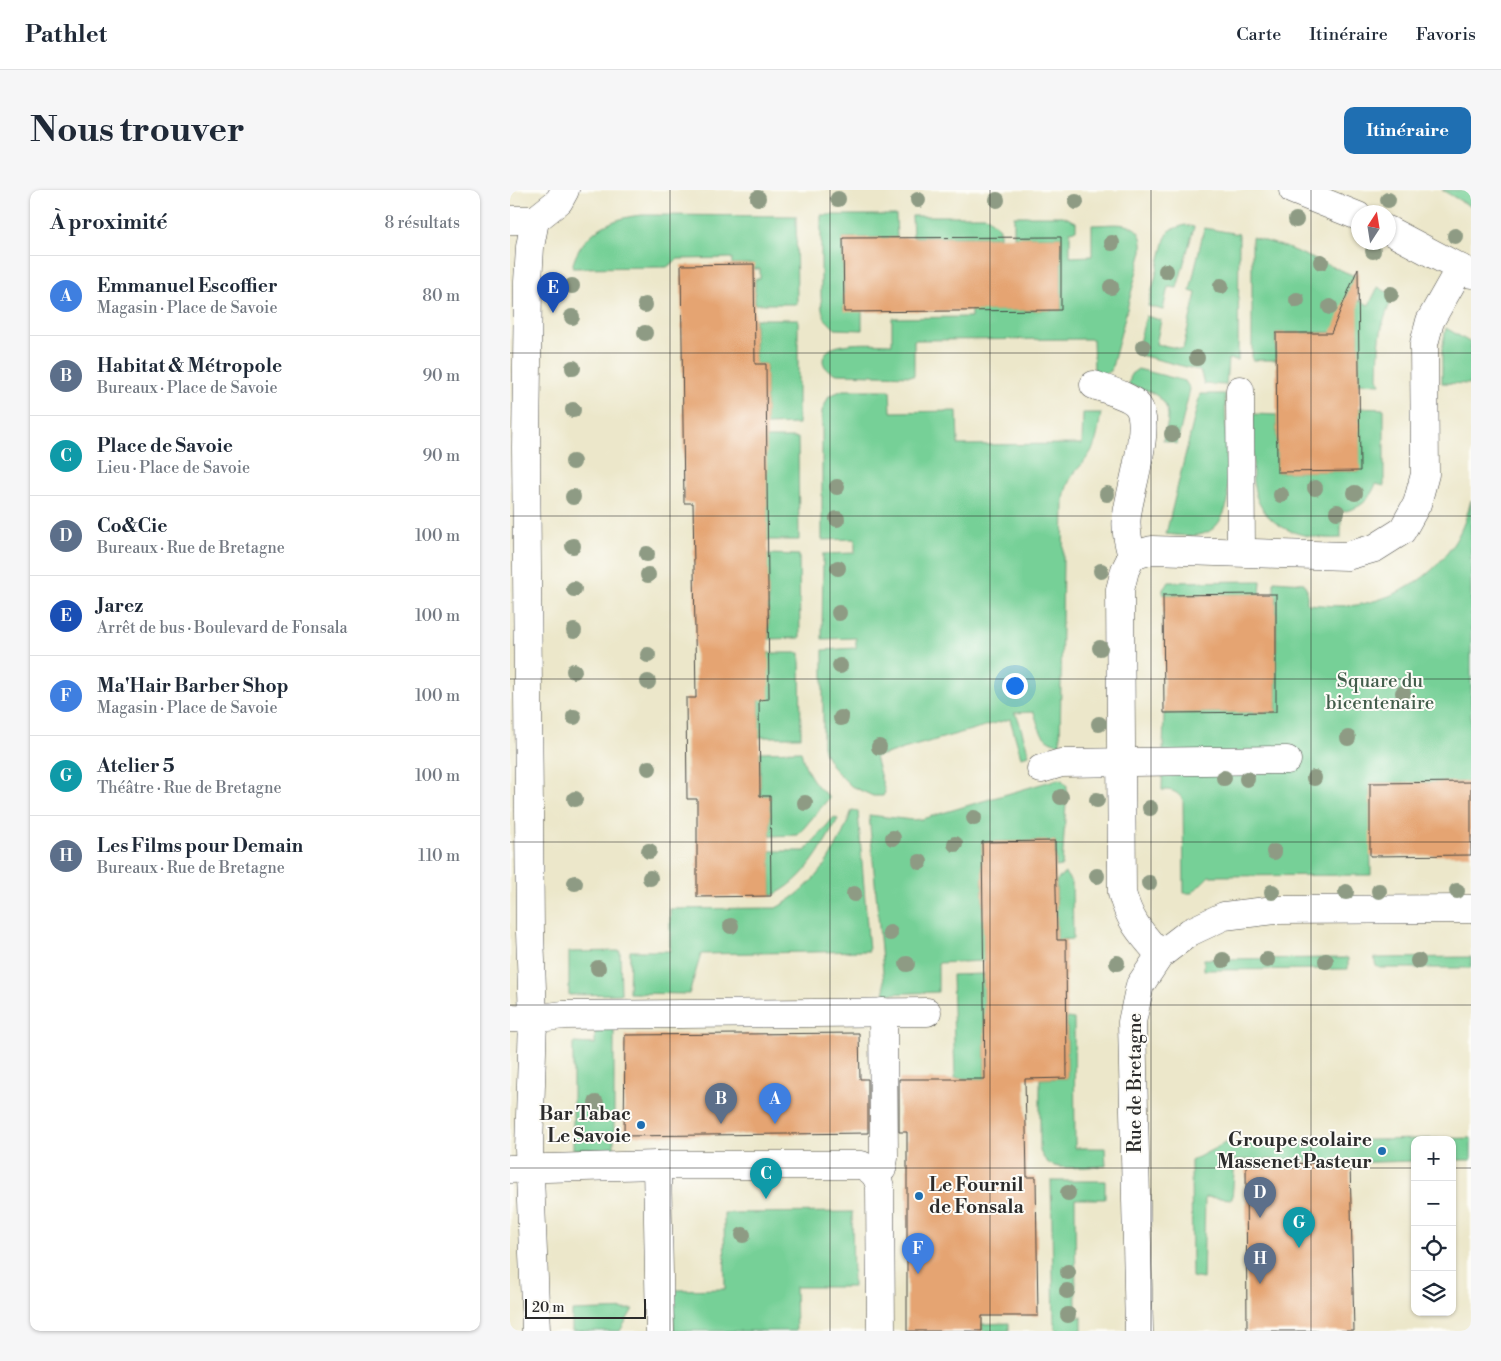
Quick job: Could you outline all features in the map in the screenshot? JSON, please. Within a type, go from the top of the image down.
[{"type":"street","points":[[536,1331],[522,1265],[520,1168],[530,1149],[522,1019],[520,931],[518,447],[530,247],[522,220],[558,202],[565,190]]},
{"type":"street","points":[[1293,190],[1351,213]]},
{"type":"street","points":[[1160,955],[1136,928],[1127,910],[1122,893],[1120,590],[1124,570],[1132,556],[1152,550],[1348,556],[1375,548],[1402,531],[1417,504],[1425,474],[1424,344],[1430,321],[1466,271],[1396,234]]},
{"type":"street","points":[[1094,385],[1116,392],[1138,405],[1144,419],[1143,438],[1132,484],[1127,516],[1127,536],[1132,556]]},
{"type":"street","points":[[1240,390],[1241,552]]},
{"type":"street","points":[[1041,769],[1061,763],[1288,760]]},
{"type":"street","name":"Rue de Bretagne","points":[[1139,1331],[1132,1022],[1140,985],[1160,955],[1190,932],[1224,916],[1275,910],[1471,909]]},
{"type":"street","points":[[874,1173],[882,1169],[884,1158],[883,1012]]},
{"type":"street","points":[[522,1019],[563,1015],[927,1012]]},
{"type":"street","points":[[520,1168],[657,1165],[861,1165],[878,1177],[880,1187],[881,1331]]},
{"type":"street","points":[[657,1165],[660,1331]]},
{"type":"green space","points":[[1442,190],[1471,190],[1471,207]]},
{"type":"green space","points":[[643,215],[796,216],[797,304],[755,304],[755,279],[760,279],[760,269],[754,269],[754,264],[732,264],[732,258],[678,259],[667,267],[572,268],[582,246],[598,230],[619,219]]},
{"type":"green space","points":[[821,215],[896,215],[897,238],[843,238],[844,311],[862,311],[862,330],[835,329],[825,319],[821,296]]},
{"type":"green space","points":[[912,216],[986,216],[1000,228],[1000,237],[913,237]]},
{"type":"green space","points":[[1014,216],[1063,216],[1076,222],[1076,230],[1070,231],[1070,257],[1092,256],[1092,225],[1127,225],[1139,233],[1142,240],[1142,251],[1111,371],[1101,376],[1094,371],[1093,339],[914,340],[914,376],[837,374],[826,368],[823,361],[825,354],[831,349],[863,343],[892,344],[892,318],[971,317],[971,310],[1061,310],[1061,237],[1014,237]]},
{"type":"green space","points":[[1185,225],[1194,227],[1177,288],[1168,287],[1163,310],[1148,306],[1165,239],[1170,230]]},
{"type":"green space","points":[[1204,228],[1239,234],[1238,360],[1228,359],[1226,385],[1204,384],[1201,373],[1198,370],[1136,354],[1146,316],[1161,320],[1156,344],[1183,349],[1196,293],[1190,291]]},
{"type":"green space","points":[[1252,237],[1285,247],[1355,276],[1347,295],[1369,305],[1378,287],[1394,296],[1385,317],[1380,336],[1378,378],[1380,384],[1359,383],[1358,332],[1276,333],[1276,360],[1252,360]]},
{"type":"green space","points":[[755,319],[798,319],[798,424],[766,425],[766,364],[755,364]]},
{"type":"green space","points":[[1446,328],[1471,343],[1471,384],[1442,383],[1442,349]]},
{"type":"green space","points":[[1138,369],[1185,381],[1190,389],[1177,444],[1163,440],[1168,417],[1167,409],[1160,398],[1148,391],[1129,385],[1131,374]]},
{"type":"green space","points":[[843,390],[890,390],[891,412],[957,411],[958,445],[1082,444],[1083,413],[1101,413],[1095,444],[1072,477],[1064,500],[1060,744],[1054,743],[1045,737],[1039,729],[1034,712],[1014,713],[1018,718],[1029,755],[1021,757],[1010,719],[875,757],[885,792],[883,796],[873,796],[851,786],[834,769],[825,754],[823,746],[823,650],[856,648],[856,638],[822,639],[823,554],[855,553],[855,539],[822,540],[822,411],[829,396]]},
{"type":"green space","points":[[1200,394],[1225,394],[1228,501],[1219,522],[1206,533],[1189,536],[1166,534]]},
{"type":"green space","points":[[1359,408],[1384,409],[1384,486],[1376,484],[1367,500],[1359,506],[1341,512],[1341,538],[1313,537],[1299,534],[1275,522],[1265,513],[1258,501],[1253,484],[1253,414],[1277,415],[1277,472],[1359,471]]},
{"type":"green space","points":[[766,438],[798,438],[799,540],[767,540]]},
{"type":"green space","name":"Square du bicentenaire","points":[[1471,500],[1471,782],[1370,783],[1371,875],[1209,876],[1192,893],[1184,893],[1183,800],[1174,792],[1162,790],[1164,713],[1276,712],[1276,595],[1274,594],[1274,581],[1304,583],[1307,590],[1307,604],[1357,605],[1378,600],[1398,592],[1416,582],[1445,556],[1456,540],[1465,521]]},
{"type":"green space","points":[[767,554],[799,555],[800,638],[769,639]]},
{"type":"green space","points":[[1261,581],[1260,594],[1163,595],[1163,589],[1169,582]]},
{"type":"green space","points":[[768,653],[800,653],[801,737],[759,737],[759,700]]},
{"type":"green space","points":[[801,751],[811,777],[830,797],[798,835],[770,836],[770,796],[760,796],[760,752]]},
{"type":"green space","points":[[1058,779],[1062,780],[1067,786],[1062,866],[1056,867],[1055,841],[982,842],[984,961],[938,963],[938,992],[885,994],[869,815],[912,820],[922,819]]},
{"type":"green space","points":[[852,810],[858,811],[869,951],[701,954],[689,994],[629,993],[630,951],[670,951],[670,909],[776,908],[790,900],[813,879],[840,839]]},
{"type":"green space","points":[[834,817],[838,819],[810,864],[793,882],[771,896],[770,851],[805,851]]},
{"type":"green space","points":[[1065,873],[1072,883],[1073,939],[1057,940],[1056,881]]},
{"type":"green space","points":[[620,951],[621,994],[569,995],[569,952]]},
{"type":"green space","points":[[1471,957],[1471,968],[1380,968],[1376,966],[1374,958]]},
{"type":"green space","points":[[1348,958],[1348,969],[1204,970],[1204,959]]},
{"type":"green space","points":[[984,974],[985,1079],[955,1078],[952,975]]},
{"type":"green space","points":[[1067,1018],[1074,1019],[1075,1148],[1105,1148],[1106,1166],[1069,1168],[1055,1166],[1043,1157],[1040,1151],[1040,1079],[1067,1078]]},
{"type":"green space","points":[[595,1019],[614,1019],[614,1150],[573,1149],[573,1043],[595,1044]]},
{"type":"green space","points":[[1456,1138],[1471,1138],[1471,1160],[1456,1160]]},
{"type":"green space","points":[[1411,1139],[1411,1161],[1306,1164],[1306,1159],[1235,1160],[1232,1199],[1205,1197],[1203,1279],[1192,1277],[1191,1161],[1225,1143]]},
{"type":"green space","points":[[1051,1181],[1105,1181],[1105,1199],[1075,1199],[1076,1317],[1082,1317],[1082,1331],[1056,1331],[1054,1322]]},
{"type":"green space","points":[[852,1212],[853,1287],[795,1287],[796,1331],[674,1331],[673,1290],[725,1289],[724,1213]]},
{"type":"green space","points":[[633,1309],[620,1331],[572,1331],[572,1311]]},
{"type":"green space","points":[[1009,1323],[1009,1331],[982,1331],[982,1324]]},
{"type":"building","points":[[1061,237],[1061,310],[844,312],[843,238]]},
{"type":"building","points":[[754,264],[755,364],[766,364],[769,699],[759,700],[760,796],[770,796],[771,896],[697,897],[697,799],[687,799],[686,698],[696,698],[693,503],[684,503],[681,265]]},
{"type":"building","points":[[1358,268],[1360,471],[1277,472],[1276,333],[1331,333]]},
{"type":"building","points":[[1276,594],[1276,712],[1164,713],[1163,595]]},
{"type":"building","points":[[1471,782],[1471,855],[1370,856],[1370,783]]},
{"type":"building","points":[[1055,841],[1057,940],[1066,940],[1067,1078],[1025,1079],[1027,1177],[1036,1177],[1038,1316],[982,1316],[982,1331],[907,1331],[907,1132],[899,1132],[899,1079],[985,1079],[982,842]]},
{"type":"building","points":[[859,1033],[860,1079],[868,1079],[868,1133],[624,1136],[625,1035]]},
{"type":"building","points":[[1350,1163],[1354,1331],[1247,1331],[1246,1164]]},
{"type":"place","name":"Jarez","points":[[553,313]]},
{"type":"place","name":"Habitat & Métropole","points":[[721,1124]]},
{"type":"place","name":"Emmanuel Escoffier","points":[[775,1124]]},
{"type":"place","name":"Bar Tabac Le Savoie","points":[[641,1125]]},
{"type":"place","name":"Groupe scolaire Massenet Pasteur","points":[[1382,1151]]},
{"type":"place","name":"Le Fournil de Fonsala","points":[[919,1196]]},
{"type":"place","name":"Place de Savoie","points":[[766,1199]]},
{"type":"place","name":"Co&Cie","points":[[1260,1218]]},
{"type":"place","name":"Atelier 5","points":[[1299,1248]]},
{"type":"place","name":"Ma'Hair Barber Shop","points":[[918,1274]]},
{"type":"place","name":"Les Films pour Demain","points":[[1260,1284]]}]
